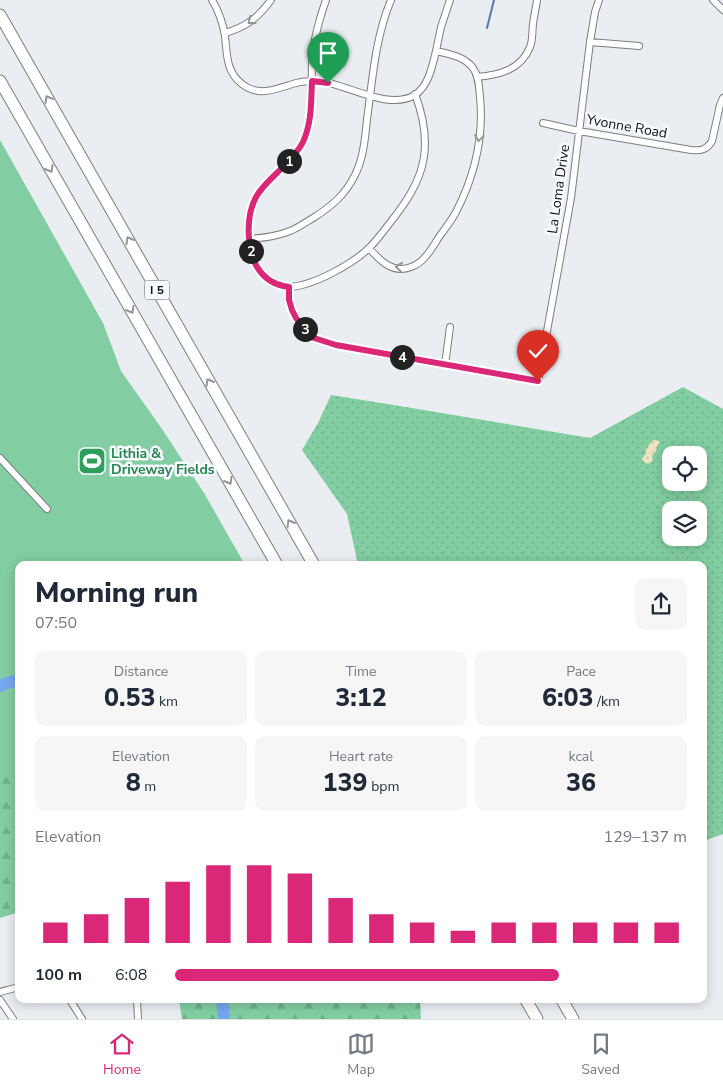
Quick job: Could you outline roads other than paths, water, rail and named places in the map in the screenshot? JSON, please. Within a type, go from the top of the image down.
[{"type":"highway","name":"I 5","points":[[0,15],[312,561]]},
{"type":"highway","name":"I 5","points":[[0,81],[275,561]]},
{"type":"highway","points":[[528,1003],[537,1019]]},
{"type":"highway","points":[[564,1003],[573,1019]]},
{"type":"street","points":[[212,0],[225,33],[228,65],[236,79],[248,88],[259,92],[270,92],[298,82],[312,81],[328,83],[395,100],[405,99],[415,94],[427,81],[450,0]]},
{"type":"street","points":[[225,33],[248,24],[265,9],[271,0]]},
{"type":"street","points":[[326,0],[318,26],[312,60],[311,114],[306,134],[300,149],[257,196],[250,214],[249,239],[253,256],[261,274],[268,281],[279,286],[289,287],[305,284],[324,277],[346,266],[369,248],[380,236],[408,200],[424,158],[426,138],[424,118],[415,94]]},
{"type":"street","points":[[249,239],[292,231],[330,207],[342,195],[355,175],[363,153],[379,35],[391,0]]},
{"type":"street","points":[[477,77],[494,76],[507,71],[524,58],[530,47],[537,0]]},
{"type":"street","name":"La Loma Drive","points":[[444,364],[538,381],[571,198],[590,42],[599,0]]},
{"type":"street","points":[[713,0],[723,10]]},
{"type":"street","points":[[590,42],[639,46]]},
{"type":"street","points":[[369,248],[386,265],[402,269],[418,264],[433,246],[455,213],[470,179],[480,130],[481,114],[477,77],[467,61],[436,51]]},
{"type":"street","name":"Yvonne Road","points":[[543,123],[697,151],[710,146],[723,98]]},
{"type":"street","points":[[289,287],[289,300],[292,310],[311,337],[336,345],[444,364],[450,327]]},
{"type":"street","points":[[0,458],[47,509]]},
{"type":"street","points":[[0,992],[15,988]]},
{"type":"street","points":[[0,1000],[13,1019]]},
{"type":"street","points":[[72,1003],[82,1019]]},
{"type":"street","points":[[137,1003],[138,1019]]},
{"type":"waterway","points":[[487,28],[494,0]]},
{"type":"waterway","points":[[0,686],[15,681]]},
{"type":"waterway","points":[[222,1003],[224,1019]]},
{"type":"place","name":"Lithia & Driveway Fields","points":[[92,461]]}]
